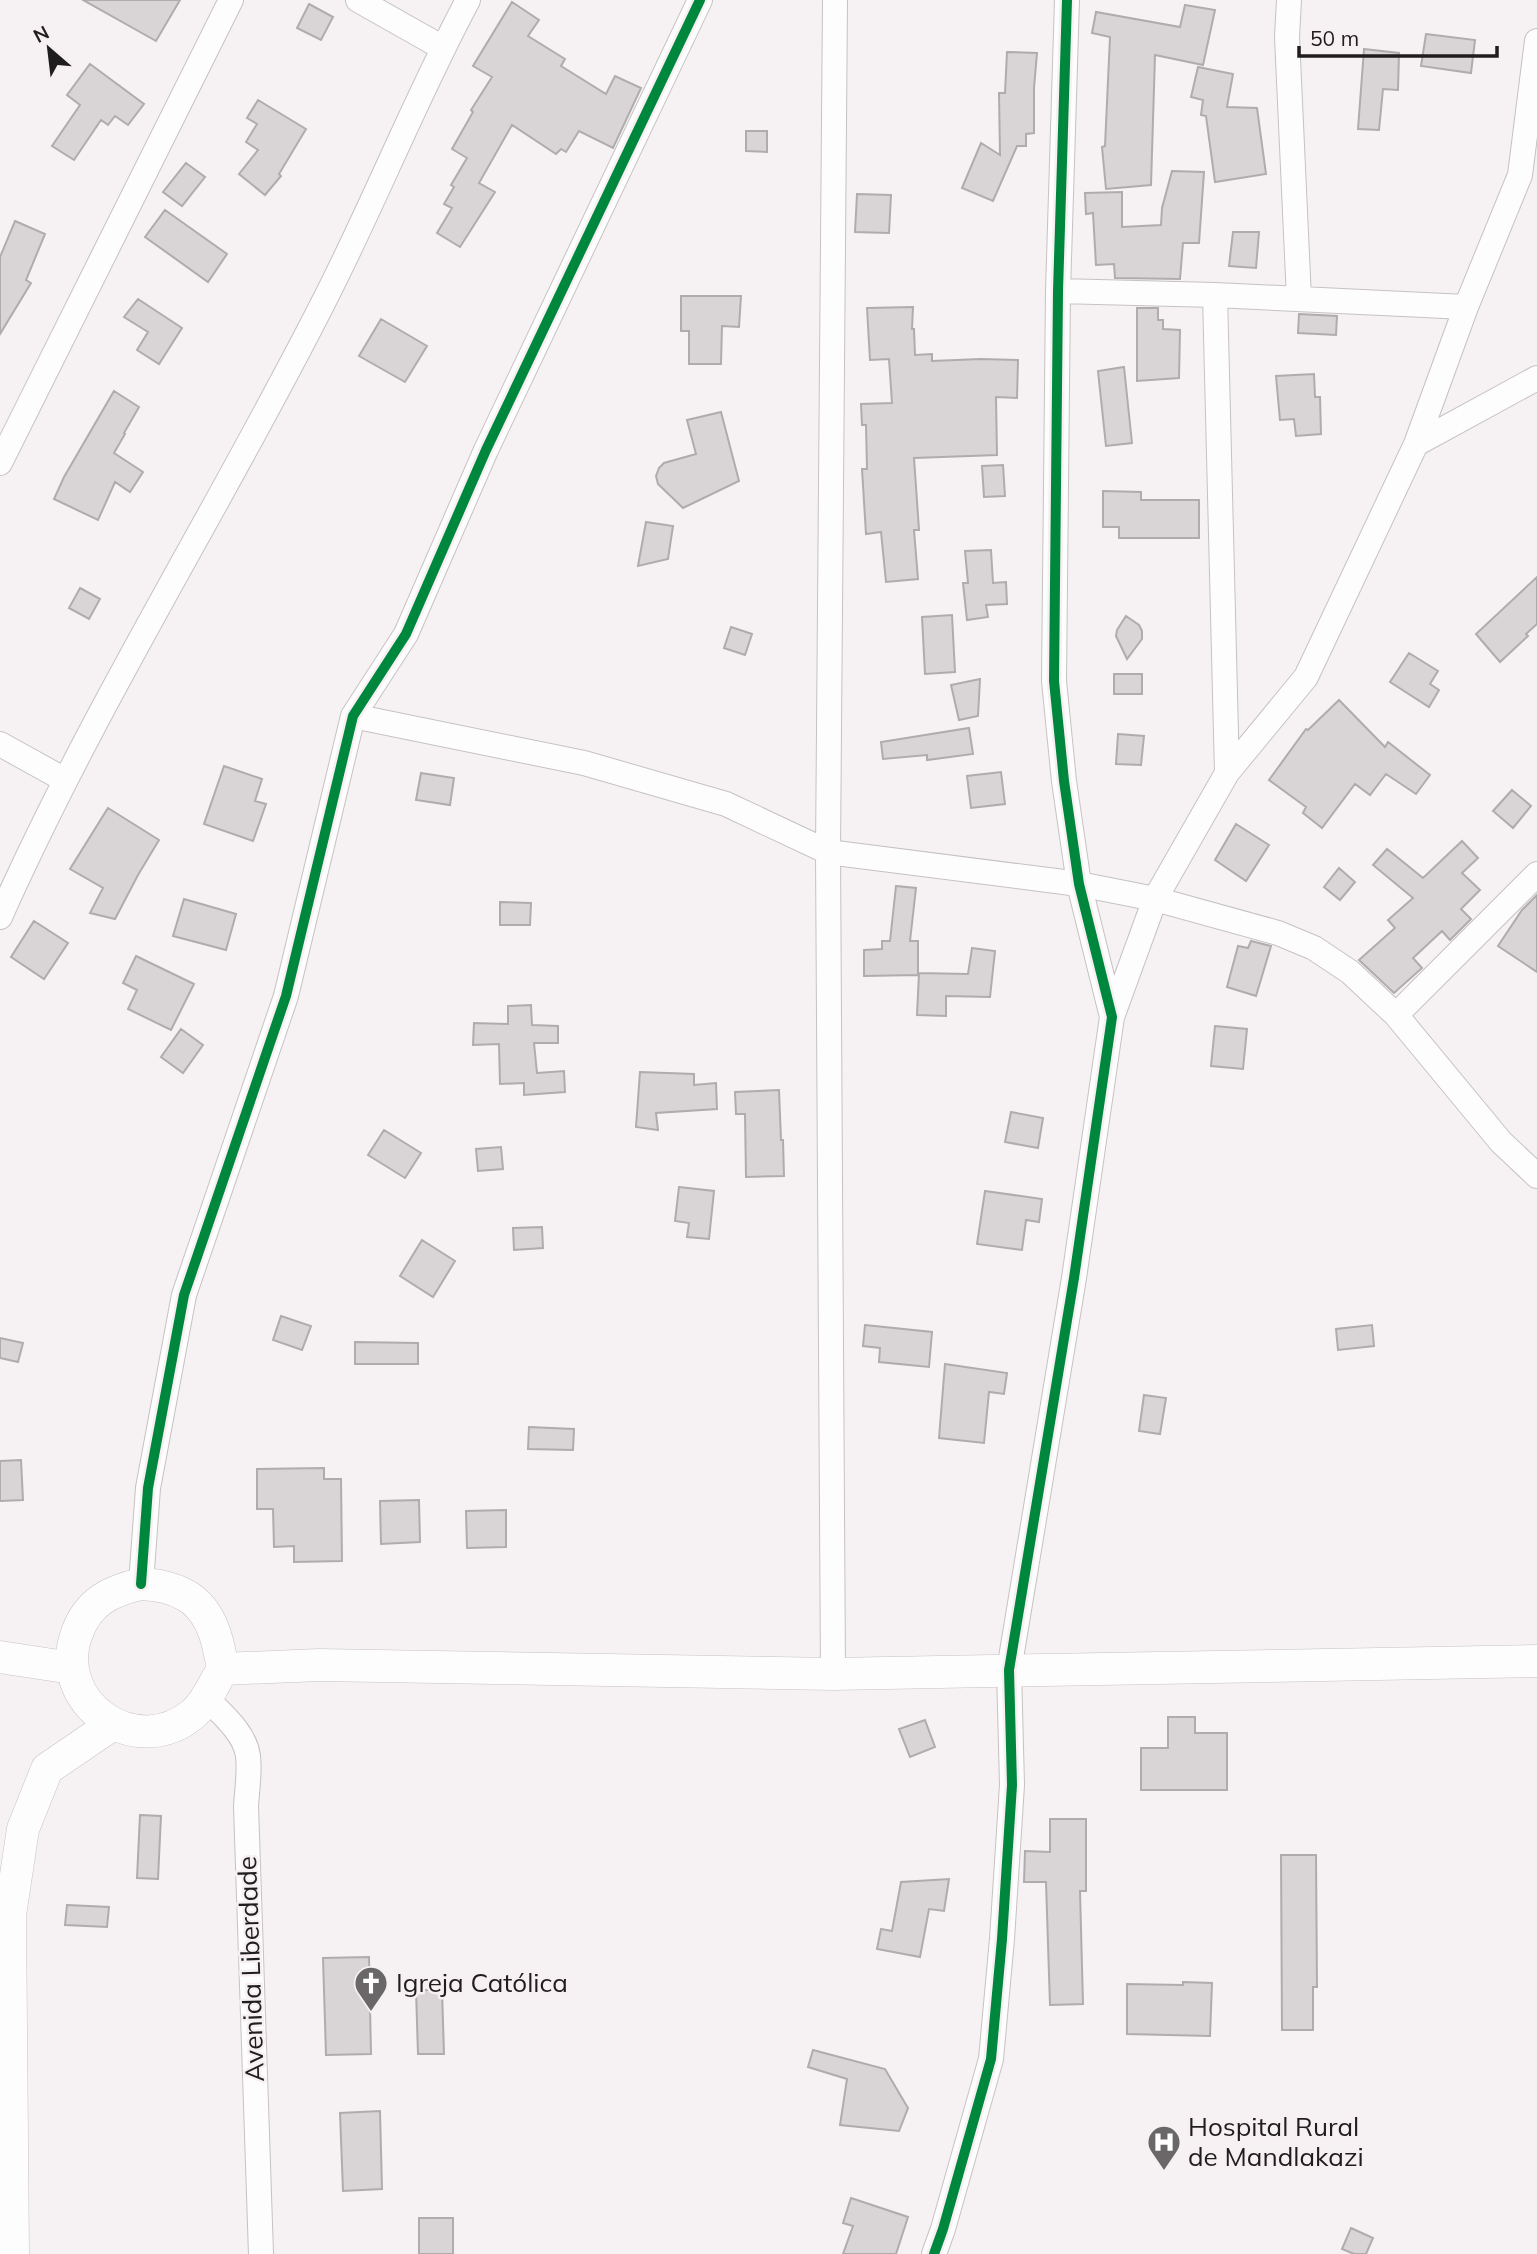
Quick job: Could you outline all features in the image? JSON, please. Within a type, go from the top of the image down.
[{"type":"street","points":[[0,463],[230,0]]},
{"type":"street","points":[[358,0],[443,48]]},
{"type":"street","points":[[0,917],[65,780],[323,303],[468,0]]},
{"type":"street","points":[[141,1584],[148,1488],[184,1295],[286,996],[353,716],[406,634],[486,450],[700,0]]},
{"type":"street","points":[[833,1674],[828,852],[835,0]]},
{"type":"street","points":[[1289,0],[1287,37],[1299,299]]},
{"type":"street","points":[[1060,3],[1054,681],[1079,884],[1112,1017]]},
{"type":"street","points":[[934,2254],[991,2059],[1012,1785],[1009,1670],[1074,1278],[1112,1017],[1155,899],[1227,773],[1306,677],[1416,444],[1466,307],[1520,176],[1537,41]]},
{"type":"street","points":[[1058,291],[1215,295],[1466,307]]},
{"type":"street","points":[[1215,295],[1227,773]]},
{"type":"street","points":[[1416,444],[1537,378]]},
{"type":"street","points":[[353,716],[584,763],[726,804],[828,852],[1079,884],[1155,899],[1278,933],[1314,948],[1350,972],[1396,1014],[1501,1142],[1537,1176]]},
{"type":"street","points":[[0,744],[65,780]]},
{"type":"street","points":[[1396,1014],[1537,874]]},
{"type":"street","points":[[141,1584],[165,1586],[188,1597],[206,1615],[217,1637],[222,1669],[207,1699],[192,1715],[175,1726],[154,1731],[133,1731],[113,1724],[93,1710],[79,1691],[72,1668],[73,1644],[81,1621],[96,1602],[117,1590],[141,1584]]},
{"type":"street","points":[[0,1657],[72,1668]]},
{"type":"street","points":[[222,1669],[318,1665],[833,1674],[1537,1661]]},
{"type":"street","name":"Avenida Liberdade","points":[[207,1699],[234,1727],[248,1755],[246,1806],[261,2254]]},
{"type":"street","points":[[13,2254],[6,2095],[10,1915],[23,1829],[47,1769],[113,1724]]},
{"type":"building","points":[[83,0],[180,0],[156,41]]},
{"type":"building","points":[[512,2],[539,20],[528,36],[565,59],[561,66],[606,94],[615,76],[641,88],[613,148],[579,131],[566,152],[561,149],[556,154],[512,125],[479,183],[495,192],[460,247],[437,233],[452,208],[444,204],[454,187],[451,185],[467,158],[452,149],[473,112],[471,110],[492,77],[473,66]]},
{"type":"building","points":[[309,4],[333,17],[321,40],[297,28]]},
{"type":"building","points":[[1185,5],[1215,10],[1203,65],[1155,55],[1151,185],[1106,189],[1102,147],[1105,146],[1110,37],[1092,33],[1096,12],[1180,27]]},
{"type":"building","points":[[1426,34],[1475,40],[1471,73],[1421,66]]},
{"type":"building","points":[[1364,49],[1399,53],[1398,90],[1383,89],[1379,130],[1358,129]]},
{"type":"building","points":[[1007,52],[1037,53],[1034,133],[1026,134],[1026,146],[1017,146],[993,201],[962,188],[981,143],[1000,155],[999,93],[1005,93]]},
{"type":"building","points":[[90,64],[144,104],[128,125],[115,116],[108,125],[101,120],[74,160],[52,146],[80,105],[67,95]]},
{"type":"building","points":[[1198,67],[1233,74],[1227,107],[1257,108],[1266,174],[1215,182],[1206,116],[1201,115],[1203,100],[1191,97]]},
{"type":"building","points":[[258,100],[306,129],[279,174],[281,176],[265,195],[239,174],[258,150],[246,142],[257,124],[247,118]]},
{"type":"building","points":[[746,131],[767,131],[767,152],[746,151]]},
{"type":"building","points":[[186,163],[205,177],[182,206],[163,192]]},
{"type":"building","points":[[1172,171],[1204,172],[1199,243],[1183,243],[1180,279],[1115,278],[1114,264],[1096,265],[1093,213],[1086,214],[1085,193],[1122,192],[1122,227],[1161,225],[1162,208]]},
{"type":"building","points":[[857,194],[891,195],[889,233],[855,232]]},
{"type":"building","points":[[165,210],[227,254],[208,282],[145,237]]},
{"type":"building","points":[[15,221],[45,234],[26,280],[31,283],[0,334],[0,257]]},
{"type":"building","points":[[1233,232],[1259,232],[1256,268],[1229,266]]},
{"type":"building","points":[[681,296],[741,296],[739,327],[722,326],[721,364],[689,364],[689,331],[681,331]]},
{"type":"building","points":[[138,299],[182,328],[159,364],[137,350],[148,332],[124,317]]},
{"type":"building","points":[[913,307],[915,355],[932,354],[932,361],[1018,360],[1017,398],[996,397],[997,455],[914,458],[919,530],[914,530],[918,579],[886,582],[881,532],[866,534],[862,469],[867,469],[866,425],[862,425],[861,404],[892,403],[889,359],[870,360],[867,308]]},
{"type":"building","points":[[1137,308],[1158,308],[1158,320],[1163,320],[1163,329],[1180,330],[1179,378],[1137,381]]},
{"type":"building","points":[[1299,314],[1337,316],[1336,335],[1298,333]]},
{"type":"building","points":[[381,319],[427,346],[405,382],[359,356]]},
{"type":"building","points":[[1124,367],[1132,443],[1106,446],[1098,371]]},
{"type":"building","points":[[1314,374],[1315,397],[1320,397],[1321,434],[1296,436],[1294,419],[1280,420],[1276,376]]},
{"type":"building","points":[[114,391],[139,407],[114,453],[143,472],[130,492],[115,482],[98,520],[54,499]]},
{"type":"building","points":[[721,412],[739,481],[683,508],[658,484],[656,476],[659,468],[664,463],[696,454],[687,420]]},
{"type":"building","points":[[1003,465],[1005,496],[984,497],[982,466]]},
{"type":"building","points":[[1103,491],[1141,492],[1141,500],[1199,500],[1199,538],[1119,538],[1119,527],[1103,527]]},
{"type":"building","points":[[646,522],[673,526],[668,559],[638,566]]},
{"type":"building","points":[[991,550],[993,583],[1006,582],[1007,604],[986,605],[988,617],[967,620],[963,583],[968,583],[965,551]]},
{"type":"building","points":[[1537,577],[1537,624],[1500,662],[1476,634]]},
{"type":"building","points":[[80,588],[100,599],[89,619],[69,608]]},
{"type":"building","points":[[952,615],[955,672],[925,674],[922,617]]},
{"type":"building","points":[[1126,616],[1139,625],[1142,631],[1142,639],[1127,659],[1116,636]]},
{"type":"building","points":[[731,627],[752,634],[745,655],[724,648]]},
{"type":"building","points":[[1409,653],[1438,671],[1430,684],[1439,690],[1429,707],[1390,682]]},
{"type":"building","points":[[1114,674],[1142,674],[1142,694],[1114,694]]},
{"type":"building","points":[[980,679],[978,716],[959,720],[951,685]]},
{"type":"building","points":[[1339,700],[1385,747],[1388,742],[1430,775],[1416,794],[1386,774],[1370,795],[1355,784],[1322,828],[1303,813],[1306,807],[1269,780],[1306,729]]},
{"type":"building","points":[[969,728],[973,754],[927,760],[927,755],[883,759],[881,742]]},
{"type":"building","points":[[1118,734],[1144,736],[1141,765],[1116,764]]},
{"type":"building","points":[[224,766],[262,779],[255,801],[266,804],[253,841],[204,824]]},
{"type":"building","points":[[1001,772],[1005,804],[971,808],[967,776]]},
{"type":"building","points":[[421,773],[454,778],[450,805],[416,800]]},
{"type":"building","points":[[1512,790],[1531,806],[1513,828],[1493,811]]},
{"type":"building","points":[[108,808],[159,840],[115,919],[90,913],[103,888],[70,869]]},
{"type":"building","points":[[1236,824],[1269,845],[1246,881],[1215,860]]},
{"type":"building","points":[[1462,841],[1478,858],[1462,873],[1480,890],[1461,909],[1471,919],[1450,940],[1442,931],[1413,958],[1422,968],[1394,993],[1359,960],[1395,928],[1388,920],[1413,898],[1373,865],[1387,849],[1423,878]]},
{"type":"building","points":[[1339,868],[1355,882],[1340,900],[1324,887]]},
{"type":"building","points":[[896,886],[916,888],[910,941],[918,941],[918,975],[864,976],[864,950],[882,949],[882,941],[890,941]]},
{"type":"building","points":[[1537,895],[1537,972],[1498,946],[1522,910]]},
{"type":"building","points":[[184,899],[236,914],[226,950],[173,936]]},
{"type":"building","points":[[500,902],[531,903],[530,925],[500,925]]},
{"type":"building","points":[[34,921],[68,943],[44,979],[11,957]]},
{"type":"building","points":[[1251,941],[1271,946],[1256,996],[1227,987],[1238,946],[1248,948]]},
{"type":"building","points":[[972,948],[995,951],[990,997],[946,996],[946,1016],[917,1015],[919,973],[968,974]]},
{"type":"building","points":[[136,956],[194,984],[171,1030],[128,1009],[137,990],[123,983]]},
{"type":"building","points":[[531,1005],[532,1025],[558,1026],[558,1043],[534,1043],[537,1073],[564,1071],[565,1092],[524,1095],[524,1083],[500,1084],[499,1044],[473,1045],[474,1023],[508,1024],[508,1006]]},
{"type":"building","points":[[1215,1026],[1247,1029],[1243,1069],[1211,1066]]},
{"type":"building","points":[[181,1029],[203,1045],[183,1073],[161,1057]]},
{"type":"building","points":[[640,1072],[694,1074],[694,1085],[716,1083],[717,1109],[656,1113],[658,1130],[636,1127]]},
{"type":"building","points":[[779,1090],[784,1176],[746,1177],[745,1114],[736,1114],[735,1092]]},
{"type":"building","points":[[1011,1112],[1043,1118],[1038,1148],[1005,1142]]},
{"type":"building","points":[[384,1130],[421,1153],[405,1178],[368,1155]]},
{"type":"building","points":[[501,1147],[503,1169],[478,1171],[476,1149]]},
{"type":"building","points":[[679,1187],[714,1191],[709,1239],[687,1237],[689,1223],[675,1221]]},
{"type":"building","points":[[985,1191],[1042,1199],[1039,1222],[1026,1220],[1022,1250],[977,1244]]},
{"type":"building","points":[[542,1227],[543,1248],[514,1250],[513,1228]]},
{"type":"building","points":[[422,1240],[455,1261],[433,1297],[400,1276]]},
{"type":"building","points":[[281,1316],[311,1326],[302,1350],[273,1340]]},
{"type":"building","points":[[865,1325],[932,1332],[929,1367],[879,1362],[880,1348],[863,1346]]},
{"type":"building","points":[[1372,1325],[1374,1346],[1338,1350],[1336,1329]]},
{"type":"building","points":[[0,1338],[23,1343],[18,1362],[0,1358]]},
{"type":"building","points":[[355,1342],[418,1343],[418,1364],[355,1364]]},
{"type":"building","points":[[945,1364],[1007,1373],[1004,1394],[989,1392],[984,1443],[939,1438]]},
{"type":"building","points":[[1144,1395],[1166,1398],[1160,1434],[1139,1431]]},
{"type":"building","points":[[529,1427],[574,1429],[573,1450],[528,1449]]},
{"type":"building","points":[[21,1460],[23,1500],[0,1501],[0,1461]]},
{"type":"building","points":[[324,1468],[324,1479],[341,1479],[342,1561],[294,1562],[294,1546],[274,1547],[273,1509],[257,1509],[257,1469]]},
{"type":"building","points":[[419,1500],[420,1542],[381,1544],[380,1501]]},
{"type":"building","points":[[506,1510],[506,1547],[467,1548],[466,1511]]},
{"type":"building","points":[[1168,1717],[1195,1717],[1195,1733],[1227,1733],[1227,1790],[1141,1790],[1141,1748],[1168,1748]]},
{"type":"building","points":[[925,1720],[935,1747],[910,1757],[899,1729]]},
{"type":"building","points":[[140,1815],[161,1816],[158,1879],[137,1878]]},
{"type":"building","points":[[1050,1819],[1086,1819],[1086,1891],[1080,1891],[1083,2004],[1050,2005],[1046,1882],[1024,1882],[1025,1851],[1050,1852]]},
{"type":"building","points":[[1281,1855],[1316,1855],[1317,1987],[1313,1987],[1313,2030],[1282,2030]]},
{"type":"building","points":[[949,1879],[944,1911],[929,1909],[920,1957],[877,1949],[881,1929],[892,1931],[901,1882]]},
{"type":"building","points":[[67,1905],[109,1907],[107,1927],[65,1925]]},
{"type":"building","points":[[369,1957],[371,2054],[326,2055],[323,1958]]},
{"type":"building","points":[[1183,1982],[1212,1983],[1210,2036],[1127,2034],[1127,1984],[1183,1985]]},
{"type":"building","points":[[416,1990],[442,1990],[444,2054],[418,2054]]},
{"type":"building","points":[[813,2050],[885,2069],[908,2108],[899,2131],[840,2125],[847,2079],[808,2067]]},
{"type":"building","points":[[380,2111],[382,2189],[343,2191],[340,2113]]},
{"type":"building","points":[[851,2198],[908,2217],[896,2254],[843,2254],[853,2226],[843,2223]]},
{"type":"building","points":[[419,2218],[453,2218],[453,2254],[419,2254]]},
{"type":"building","points":[[1351,2228],[1373,2238],[1366,2254],[1354,2254],[1342,2249]]},
{"type":"cycle path","points":[[141,1584],[148,1488],[184,1295],[286,996],[353,716],[406,634],[486,450],[700,0]]},
{"type":"cycle path","points":[[934,2254],[991,2059],[1012,1785],[1009,1670],[1074,1278],[1112,1017],[1079,884],[1064,781],[1054,681],[1058,291],[1067,0]]},
{"type":"place","name":"Igreja Católica","points":[[371,2013]]},
{"type":"place","name":"Hospital Rural de Mandlakazi","points":[[1164,2172]]}]
